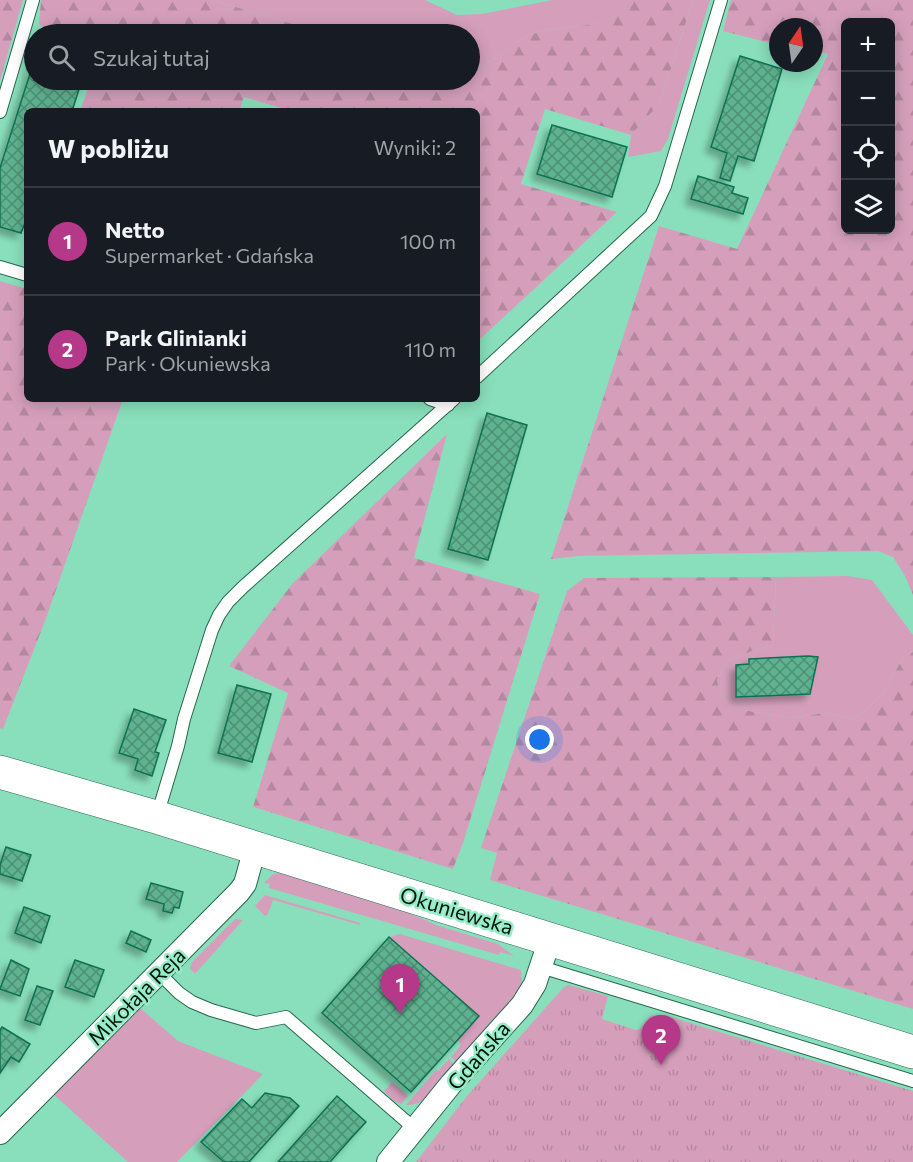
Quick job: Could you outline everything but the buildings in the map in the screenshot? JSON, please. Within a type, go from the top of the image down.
[{"type":"main road","name":"Okuniewska","points":[[0,772],[255,848],[545,953],[913,1052]]},
{"type":"street","name":"Mikołaja Reja","points":[[0,1132],[239,892],[245,884],[255,848]]},
{"type":"street","name":"Gdańska","points":[[388,1162],[451,1084],[522,1005],[535,984],[545,953]]},
{"type":"lane","points":[[26,24],[33,0]]},
{"type":"lane","points":[[480,374],[651,216],[665,186],[721,0]]},
{"type":"lane","points":[[0,112],[24,31]]},
{"type":"lane","points":[[0,267],[24,274]]},
{"type":"lane","points":[[156,817],[199,667],[219,615],[228,602],[451,402]]},
{"type":"lane","points":[[545,953],[632,995],[913,1081]]},
{"type":"lane","points":[[159,973],[179,993],[192,1002],[211,1010],[256,1023],[286,1017],[415,1129]]},
{"type":"green space","points":[[0,0],[23,0],[0,81]]},
{"type":"green space","points":[[41,0],[212,0],[293,24],[39,24]]},
{"type":"green space","points":[[212,0],[425,0],[457,15],[482,14],[552,0],[630,0],[614,16],[603,21],[532,34],[480,67],[480,24],[293,24]]},
{"type":"green space","points":[[630,0],[693,0],[660,103],[631,135],[545,109],[521,184],[617,212],[480,339],[480,108],[282,108],[244,97],[240,108],[81,108],[87,90],[480,90],[480,67],[523,39],[542,31],[603,21],[623,9]]},
{"type":"green space","points":[[693,0],[710,0],[668,139],[661,151],[628,157],[631,135],[660,103]]},
{"type":"green space","points":[[731,0],[913,0],[913,595],[893,557],[878,551],[578,556],[551,559],[659,226],[737,249],[820,72],[823,72],[823,65],[828,54],[823,53],[823,18],[769,18],[769,43],[723,31]]},
{"type":"green space","points":[[0,281],[24,288],[24,402],[122,402],[45,621],[3,729],[0,728]]},
{"type":"green space","points":[[447,434],[414,558],[540,594],[453,869],[253,807],[288,693],[229,666],[293,583]]},
{"type":"green space","points":[[848,576],[872,580],[913,635],[913,652],[904,656],[882,695],[855,719],[825,713],[790,718],[737,709],[721,696],[717,680],[728,660],[773,645],[776,577]]},
{"type":"green space","points":[[776,577],[773,645],[728,660],[717,680],[721,696],[737,709],[790,718],[825,713],[855,719],[882,695],[904,656],[913,652],[913,1009],[490,880],[497,853],[481,848],[567,591],[584,578]]},
{"type":"green space","points":[[287,871],[369,896],[439,926],[498,944],[514,956],[500,952],[499,955],[269,888],[270,884],[264,883],[273,874]]},
{"type":"green space","points":[[265,895],[360,923],[360,925],[273,900],[265,916],[255,906]]},
{"type":"green space","points":[[235,919],[243,920],[195,974],[190,968],[192,962]]},
{"type":"green space","points":[[400,934],[521,970],[522,983],[519,992],[458,1064],[451,1057],[461,1045],[457,1040],[478,1016],[389,937]]},
{"type":"green space","points":[[568,985],[608,996],[602,1019],[636,1030],[640,1029],[650,1016],[664,1015],[913,1091],[913,1162],[416,1162],[467,1096]]},
{"type":"green space","points":[[139,1007],[178,1041],[263,1074],[177,1162],[128,1162],[52,1093]]},
{"type":"green space","points":[[449,1059],[456,1067],[440,1085],[428,1097],[406,1105],[436,1070],[438,1071]]},
{"type":"green space","points":[[392,1082],[408,1096],[401,1104],[394,1101],[384,1091]]},
{"type":"place","name":"Netto","points":[[400,1014]]},
{"type":"place","name":"Park Glinianki","points":[[661,1065]]}]
